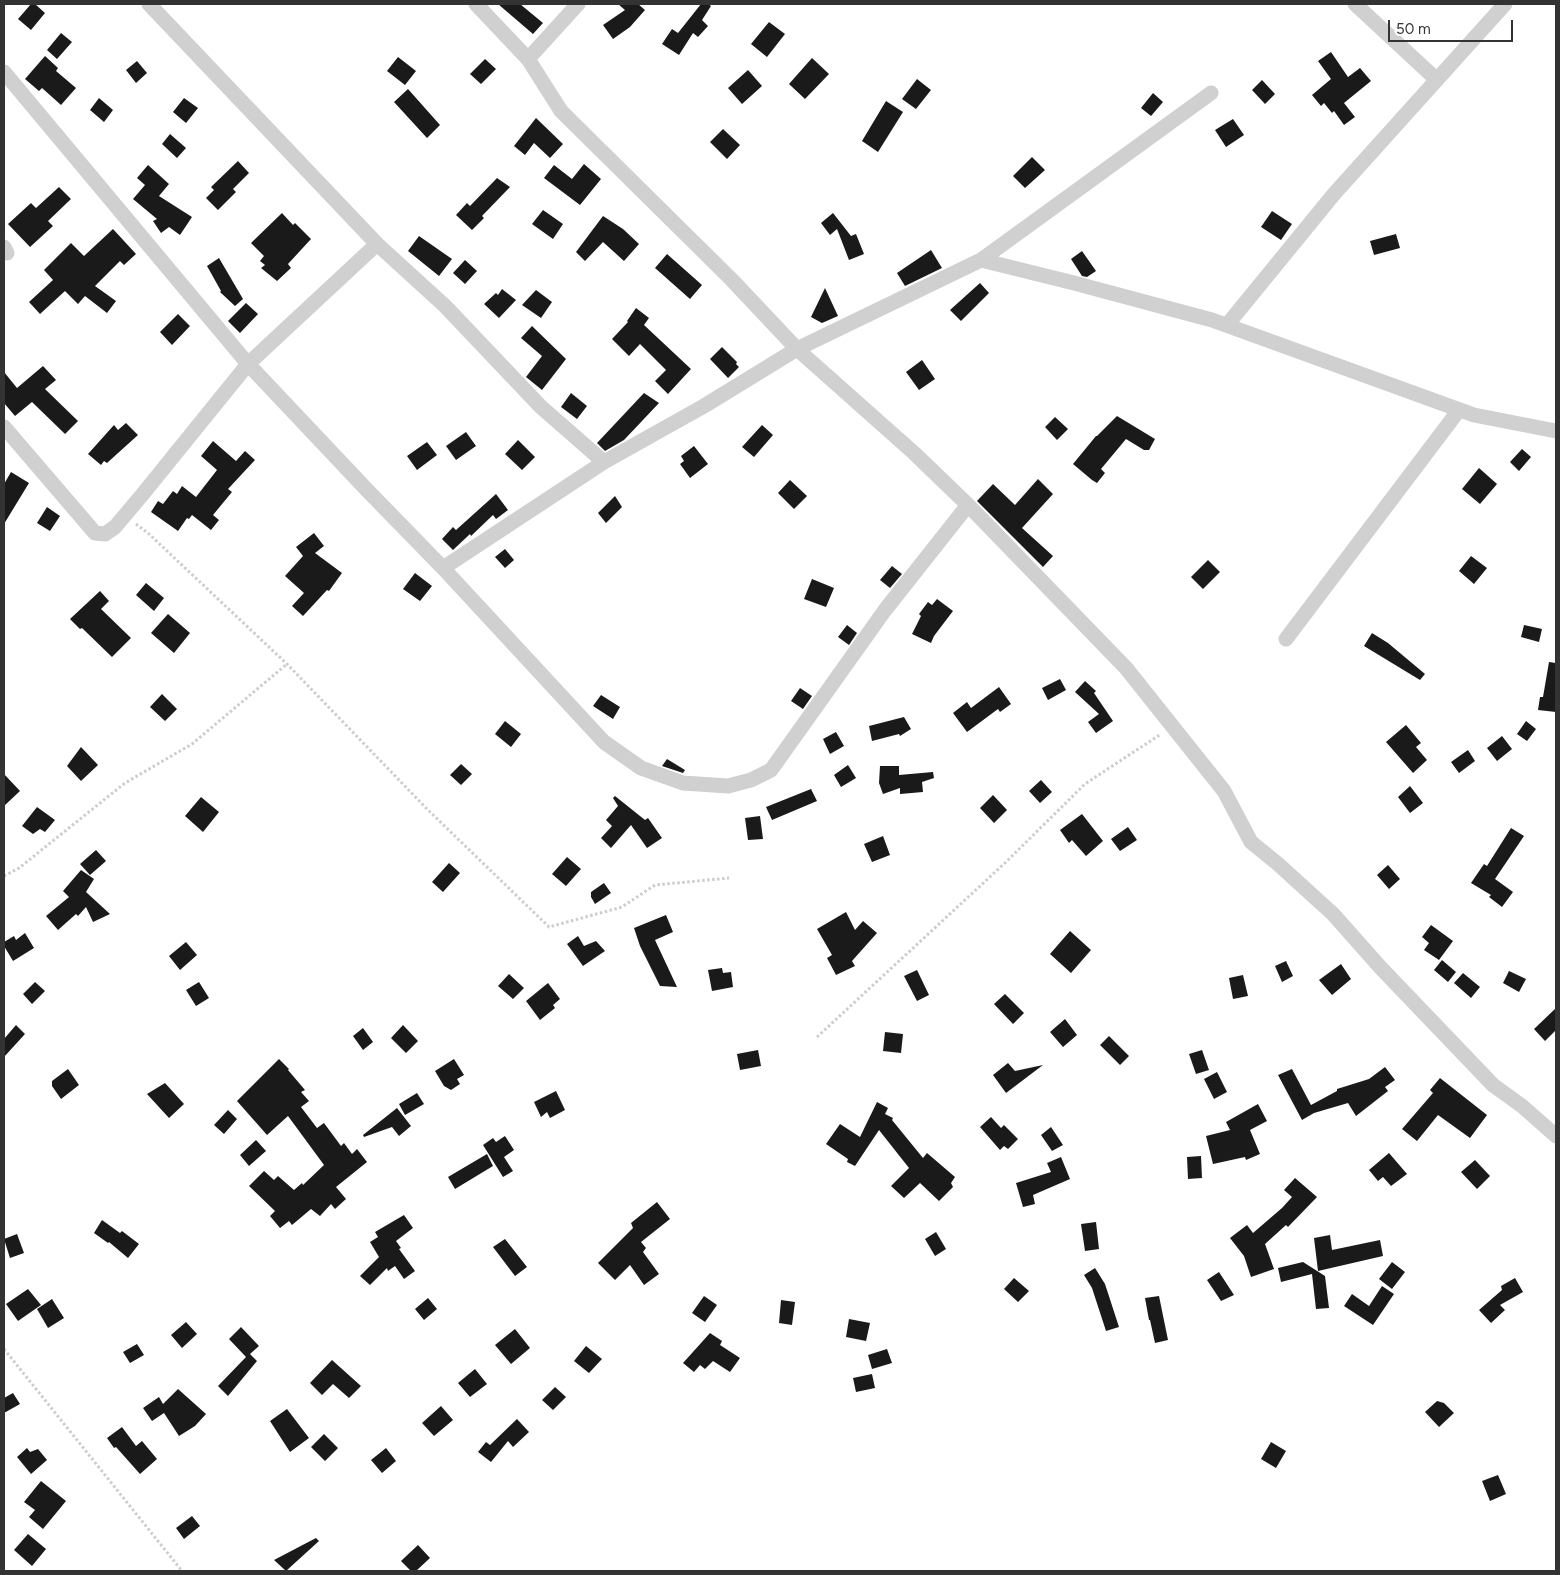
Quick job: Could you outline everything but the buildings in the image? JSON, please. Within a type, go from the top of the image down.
[{"type":"street","points":[[149,4],[377,244],[445,306],[541,407],[604,462]]},
{"type":"street","points":[[476,4],[528,59],[561,111],[731,279],[797,349],[914,453],[968,505],[1126,668],[1171,727],[1224,791],[1251,842],[1333,914],[1380,968],[1493,1086],[1522,1106],[1556,1136]]},
{"type":"street","points":[[528,59],[578,4]]},
{"type":"street","points":[[1354,4],[1437,80]]},
{"type":"street","points":[[1227,326],[1334,194],[1505,4]]},
{"type":"street","points":[[4,72],[248,364],[444,568],[604,742],[641,768],[683,783],[728,786],[751,780],[771,770],[885,610],[968,505]]},
{"type":"street","points":[[444,568],[604,462],[704,406],[797,349],[981,260],[1212,94]]},
{"type":"street","points":[[4,427],[95,533],[105,534],[115,527],[248,364],[377,244]]},
{"type":"street","points":[[981,260],[1212,320],[1474,415],[1556,431]]},
{"type":"street","points":[[1286,639],[1460,410]]},
{"type":"path","points":[[125,515],[149,534],[287,664],[427,809],[549,927],[622,907],[655,885],[729,878]]},
{"type":"path","points":[[4,876],[19,868],[126,783],[192,744],[287,664]]},
{"type":"path","points":[[817,1037],[1006,862],[1085,784],[1171,727]]},
{"type":"path","points":[[4,1349],[182,1571]]}]
